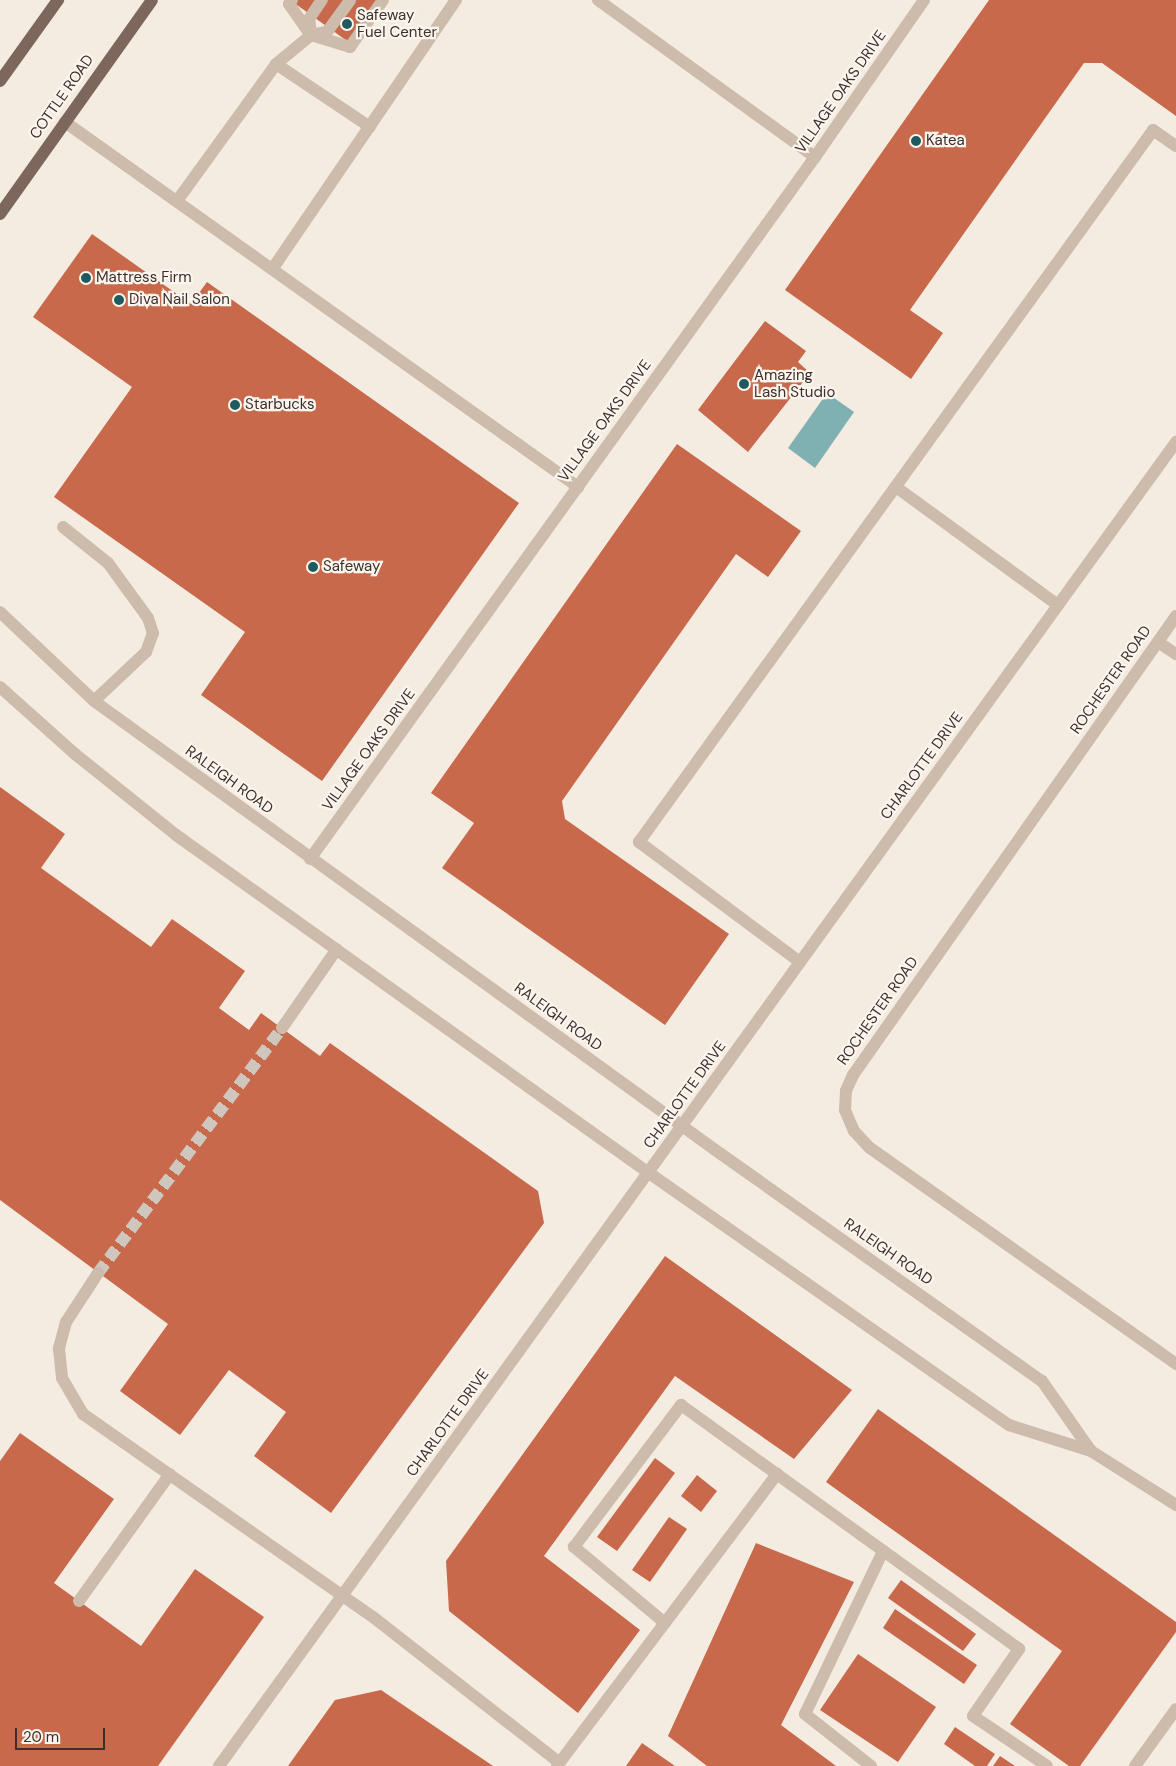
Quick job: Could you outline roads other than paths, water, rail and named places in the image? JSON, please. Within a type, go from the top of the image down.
[{"type":"main road","points":[[0,81],[58,0]]},
{"type":"main road","name":"COTTLE ROAD","points":[[0,214],[152,0]]},
{"type":"street","points":[[292,0],[289,4],[311,36],[350,47],[383,0]]},
{"type":"street","points":[[311,36],[309,19],[322,0]]},
{"type":"street","points":[[177,201],[276,64],[311,36],[327,32],[350,0]]},
{"type":"street","points":[[273,268],[456,0]]},
{"type":"street","points":[[598,0],[815,157]]},
{"type":"street","name":"VILLAGE OAKS DRIVE","points":[[310,859],[815,157],[924,0]]},
{"type":"street","points":[[276,64],[370,127]]},
{"type":"street","points":[[65,122],[273,268],[578,487]]},
{"type":"street","points":[[800,962],[639,842],[1153,130],[1176,146]]},
{"type":"street","name":"CHARLOTTE DRIVE","points":[[219,1766],[1176,442]]},
{"type":"street","points":[[896,487],[1058,605]]},
{"type":"street","points":[[63,527],[108,563],[148,618],[152,633],[146,652],[94,701]]},
{"type":"street","name":"RALEIGH ROAD","points":[[0,612],[94,701],[310,859],[682,1126],[1042,1381],[1091,1451]]},
{"type":"street","name":"ROCHESTER ROAD","points":[[1176,616],[853,1075],[846,1091],[845,1110],[854,1132],[870,1148],[1176,1364]]},
{"type":"street","points":[[1158,642],[1176,654]]},
{"type":"street","name":"RALEIGH ROAD","points":[[0,687],[75,754],[176,835],[649,1173],[1009,1425],[1091,1451],[1176,1505]]},
{"type":"street","points":[[282,1028],[337,949]]},
{"type":"street","points":[[98,1273],[66,1322],[59,1349],[62,1378],[83,1414],[343,1595],[558,1764],[777,1474]]},
{"type":"street","points":[[665,1623],[574,1547],[681,1405],[1019,1649],[972,1716],[1047,1766]]},
{"type":"street","points":[[79,1601],[170,1474]]},
{"type":"street","points":[[872,1766],[805,1714],[883,1551]]},
{"type":"street","points":[[1134,1766],[1176,1709]]},
{"type":"water","points":[[827,393],[854,412],[815,468],[788,448]]},
{"type":"tunnel","points":[[98,1273],[282,1028]]},
{"type":"place","name":"Safeway Fuel Center","points":[[347,24]]},
{"type":"place","name":"Katea","points":[[916,141]]},
{"type":"place","name":"Mattress Firm","points":[[86,278]]},
{"type":"place","name":"Diva Nail Salon","points":[[119,300]]},
{"type":"place","name":"Amazing Lash Studio","points":[[744,384]]},
{"type":"place","name":"Starbucks","points":[[235,405]]},
{"type":"place","name":"Safeway","points":[[313,567]]}]
